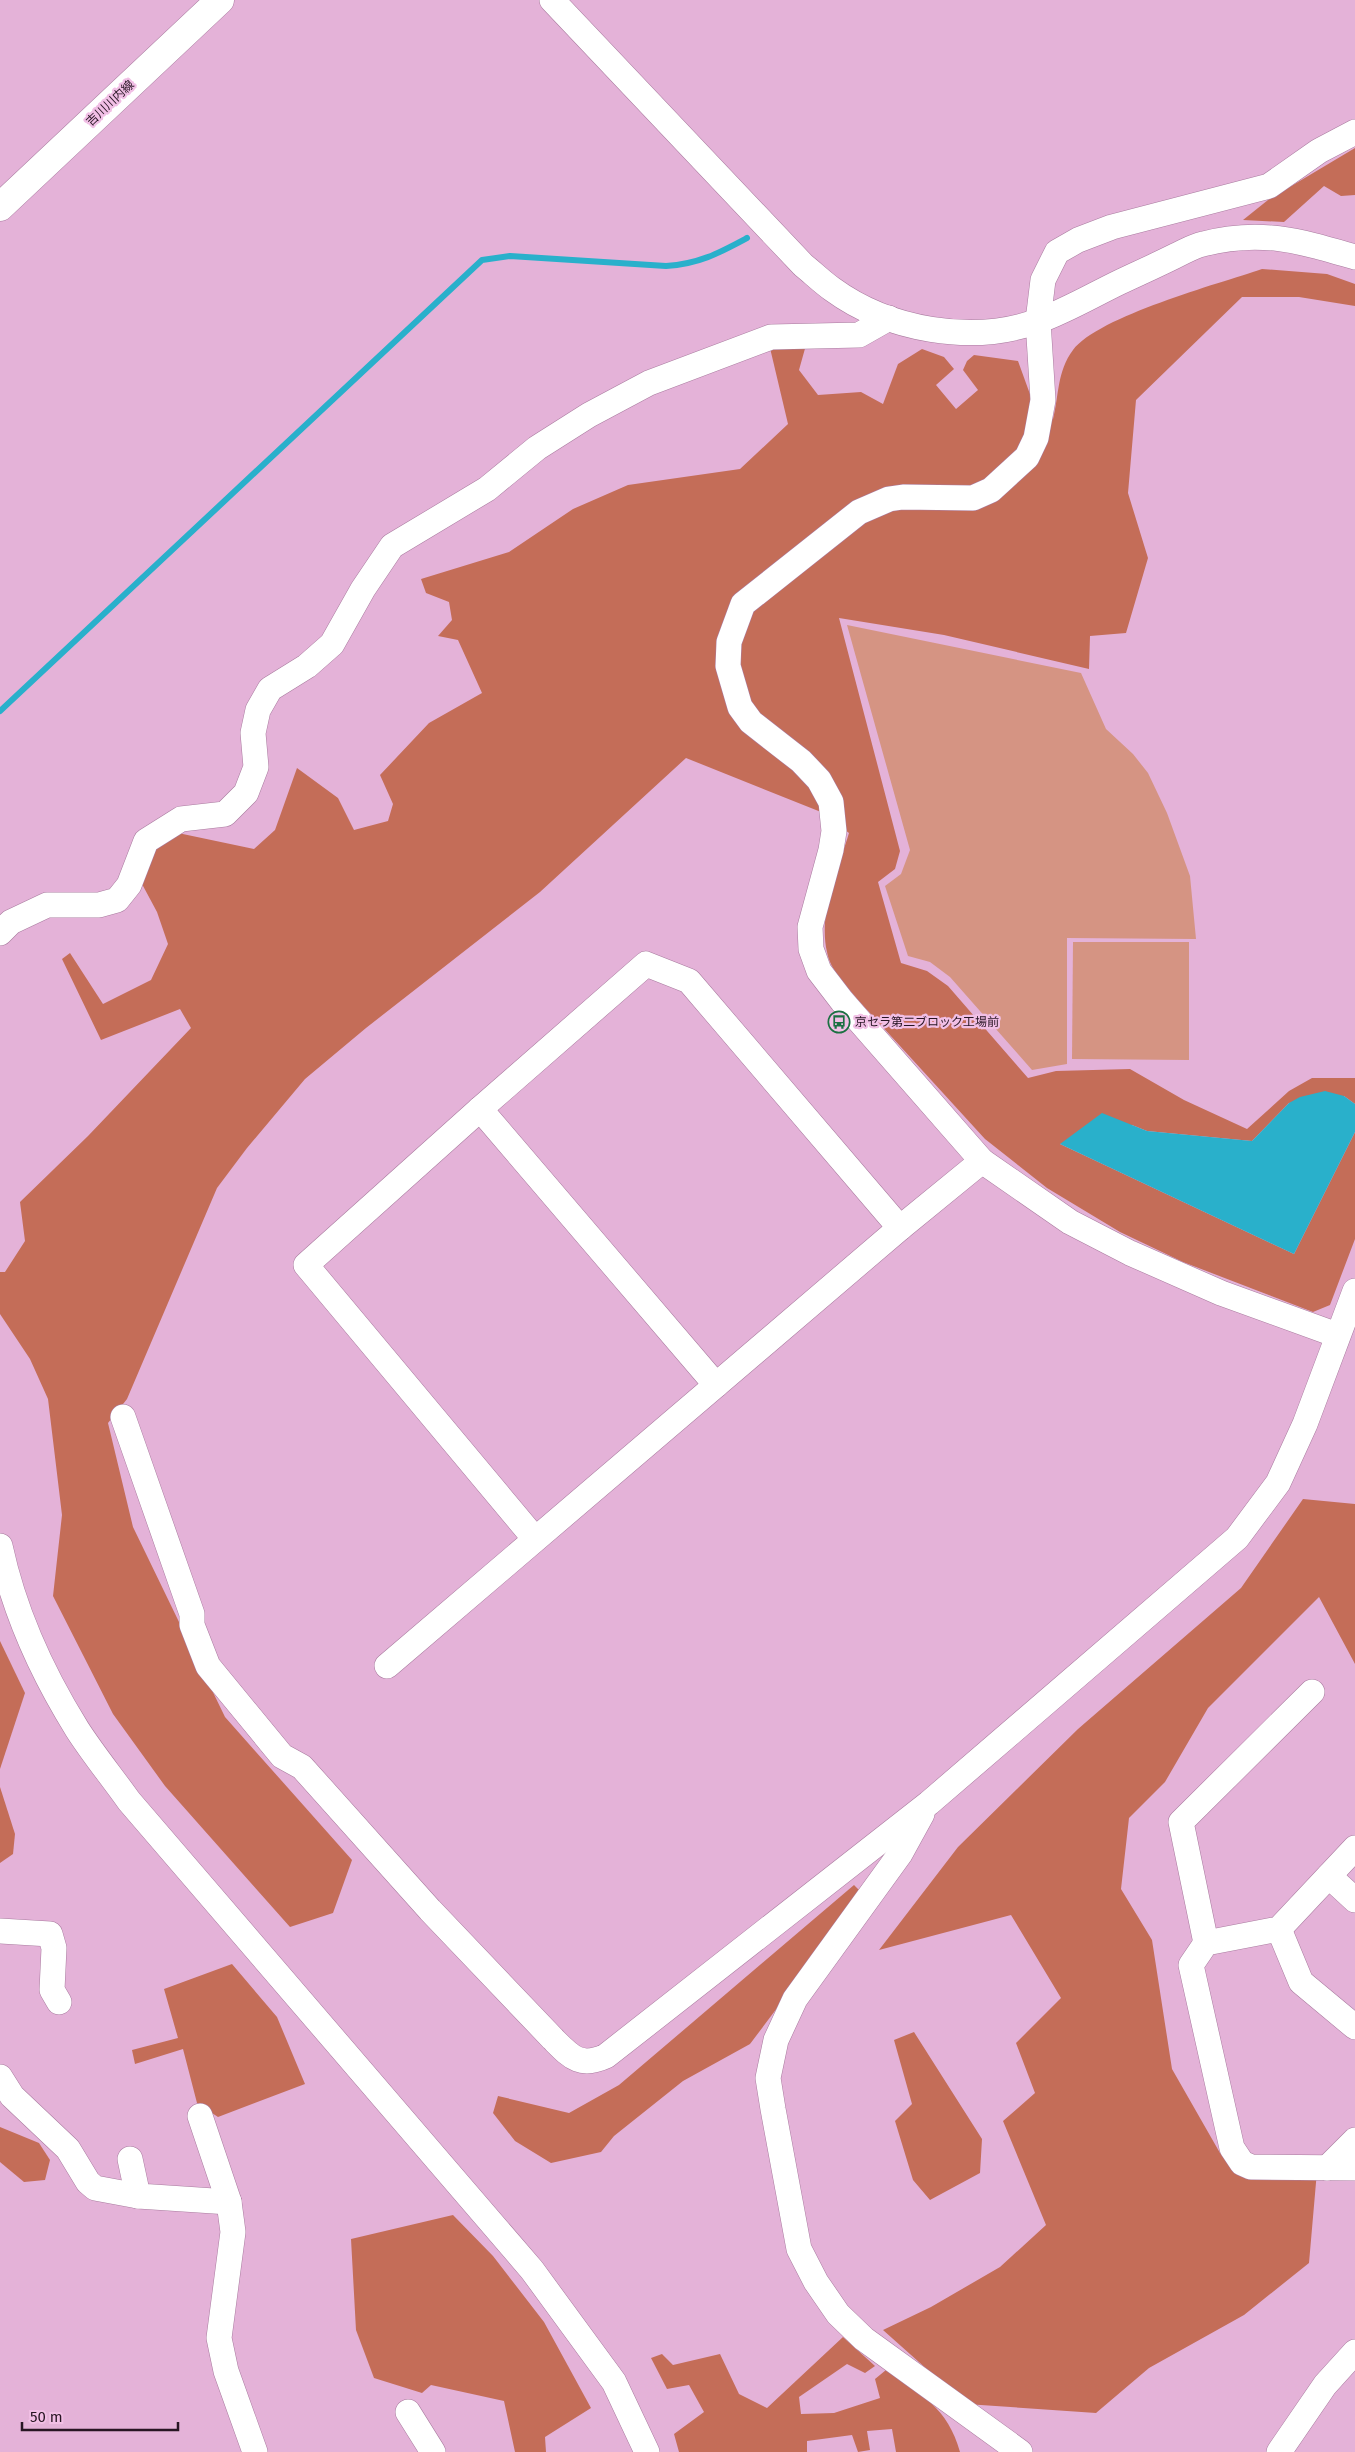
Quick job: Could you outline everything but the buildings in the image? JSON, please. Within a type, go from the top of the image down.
[{"type":"main road","name":"吉川川内線","points":[[0,207],[220,0]]},
{"type":"street","points":[[552,0],[803,265],[833,289],[860,305],[889,318],[918,327],[948,331],[982,332],[1038,321],[1202,244],[1251,236],[1290,239],[1355,257]]},
{"type":"street","points":[[1337,1335],[1221,1293],[1130,1253],[1070,1222],[982,1161],[842,1001],[819,971],[811,949],[810,927],[834,831],[831,802],[819,780],[801,761],[751,722],[740,707],[728,666],[728,642],[743,604],[859,512],[889,499],[903,497],[973,498],[991,490],[1027,457],[1036,438],[1043,400],[1038,321],[1043,280],[1057,252],[1078,240],[1112,227],[1269,186],[1319,151],[1355,132]]},
{"type":"street","points":[[0,934],[11,922],[48,905],[99,905],[117,900],[129,885],[146,841],[181,819],[225,814],[246,793],[256,767],[253,733],[258,710],[270,689],[307,666],[332,644],[363,589],[392,546],[487,490],[537,448],[574,424],[650,382],[771,337],[859,335],[889,318]]},
{"type":"street","points":[[536,1539],[306,1265],[646,964],[689,981],[900,1228]]},
{"type":"street","points":[[480,1109],[716,1385]]},
{"type":"street","points":[[387,1666],[900,1228],[982,1161]]},
{"type":"street","points":[[122,1417],[192,1614],[192,1625],[208,1666],[282,1756],[302,1767],[430,1910],[571,2058],[586,2062],[606,2056],[929,1803],[1237,1538],[1278,1484],[1304,1424],[1355,1291]]},
{"type":"street","points":[[0,1546],[5,1569],[34,1652],[78,1730],[129,1801],[532,2270],[614,2382],[647,2452]]},
{"type":"street","points":[[1206,1943],[1181,1822],[1312,1692]]},
{"type":"street","points":[[929,1803],[900,1854],[796,1999],[776,2040],[768,2078],[799,2249],[816,2282],[838,2314],[864,2338],[1020,2452]]},
{"type":"street","points":[[1355,1848],[1279,1929],[1206,1943],[1191,1965],[1232,2148],[1242,2163],[1251,2167],[1355,2168]]},
{"type":"street","points":[[1329,1876],[1355,1900]]},
{"type":"street","points":[[1279,1929],[1301,1982],[1355,2027]]},
{"type":"street","points":[[0,1931],[50,1934],[54,1948],[52,1990],[59,2002]]},
{"type":"street","points":[[0,2077],[12,2096],[68,2149],[88,2182],[95,2188],[138,2196],[229,2202]]},
{"type":"street","points":[[200,2116],[229,2202],[233,2232],[220,2338],[226,2371],[255,2452]]},
{"type":"street","points":[[1327,2168],[1355,2140]]},
{"type":"street","points":[[130,2159],[138,2196]]},
{"type":"street","points":[[1279,2452],[1325,2385],[1355,2352]]},
{"type":"street","points":[[408,2412],[433,2452]]},
{"type":"shaded area","points":[[1355,148],[1355,195],[1341,196],[1324,186],[1284,222],[1243,220],[1268,200]]},
{"type":"shaded area","points":[[1262,269],[1327,274],[1355,284],[1355,306],[1299,297],[1242,297],[1136,400],[1128,493],[1148,558],[1126,633],[1090,636],[1089,669],[944,635],[839,618],[900,851],[895,869],[878,882],[901,963],[927,971],[948,986],[1028,1078],[1056,1071],[1130,1069],[1184,1100],[1247,1129],[1289,1091],[1312,1078],[1355,1078],[1355,1104],[1344,1096],[1289,1103],[1252,1141],[1147,1131],[1132,1125],[1060,1144],[1294,1254],[1355,1132],[1355,1239],[1330,1305],[1313,1312],[1183,1262],[1120,1232],[1047,1188],[985,1139],[858,1000],[840,978],[829,959],[825,937],[827,907],[849,833],[821,812],[686,758],[540,892],[366,1028],[305,1079],[247,1148],[217,1188],[127,1399],[108,1423],[133,1527],[225,1717],[352,1860],[333,1913],[290,1927],[165,1786],[113,1714],[53,1596],[62,1515],[48,1399],[30,1359],[0,1314],[0,1272],[5,1272],[25,1241],[20,1202],[88,1136],[191,1028],[180,1009],[101,1040],[62,959],[70,953],[103,1004],[151,980],[168,944],[157,912],[142,884],[153,848],[178,833],[254,849],[275,830],[297,768],[338,798],[354,830],[388,821],[393,804],[380,775],[429,723],[482,693],[458,640],[438,636],[452,620],[449,602],[426,593],[421,579],[509,552],[573,509],[628,485],[740,469],[788,424],[770,348],[806,345],[799,370],[818,395],[861,392],[883,404],[898,364],[922,349],[944,357],[954,369],[936,385],[956,409],[978,390],[963,370],[967,361],[974,355],[1018,361],[1031,397],[1053,419],[1064,366],[1073,350],[1087,337],[1107,325],[1161,302]]},
{"type":"shaded area","points":[[847,625],[1081,673],[1106,729],[1133,754],[1148,773],[1167,813],[1190,876],[1196,939],[1067,938],[1067,1064],[1032,1070],[950,977],[930,962],[908,956],[885,886],[901,874],[910,850]]},
{"type":"shaded area","points":[[1073,942],[1189,942],[1189,1060],[1072,1059]]},
{"type":"shaded area","points":[[1303,1499],[1355,1504],[1355,1664],[1319,1597],[1208,1708],[1165,1782],[1129,1818],[1121,1889],[1152,1940],[1172,2069],[1220,2153],[1317,2171],[1309,2263],[1244,2315],[1149,2368],[1096,2413],[966,2404],[883,2330],[931,2307],[1000,2267],[1046,2225],[1003,2121],[1035,2093],[1016,2043],[1061,1998],[1011,1915],[879,1950],[958,1847],[1078,1729],[1241,1588]]},
{"type":"shaded area","points":[[0,1641],[25,1693],[0,1769]]},
{"type":"shaded area","points":[[0,1787],[15,1834],[13,1854],[0,1863]]},
{"type":"shaded area","points":[[854,1885],[863,1894],[750,2044],[683,2081],[614,2136],[601,2152],[551,2163],[515,2141],[493,2113],[498,2096],[569,2113],[619,2085]]},
{"type":"shaded area","points":[[232,1964],[277,2017],[305,2084],[218,2117],[197,2103],[183,2049],[135,2064],[132,2050],[178,2038],[164,1989]]},
{"type":"shaded area","points":[[914,2032],[982,2139],[980,2173],[930,2200],[913,2180],[895,2121],[912,2104],[894,2040]]},
{"type":"shaded area","points":[[0,2127],[39,2143],[50,2160],[45,2180],[24,2182],[0,2162]]},
{"type":"shaded area","points":[[453,2215],[493,2256],[544,2322],[591,2408],[545,2437],[546,2452],[515,2452],[504,2401],[431,2385],[422,2393],[374,2378],[356,2330],[351,2239]]},
{"type":"shaded area","points":[[843,2337],[875,2366],[865,2373],[847,2364],[799,2397],[801,2414],[834,2413],[880,2398],[875,2379],[886,2370],[922,2395],[941,2413],[955,2437],[960,2452],[896,2452],[892,2429],[867,2431],[870,2450],[858,2452],[852,2435],[807,2441],[807,2452],[679,2452],[674,2434],[704,2412],[689,2385],[667,2389],[651,2358],[662,2354],[673,2365],[720,2354],[739,2394],[767,2408]]},
{"type":"water","points":[[1325,1091],[1344,1096],[1355,1104],[1355,1132],[1294,1254],[1060,1144],[1102,1113],[1147,1131],[1252,1141],[1289,1103],[1300,1097]]},
{"type":"waterway","points":[[0,711],[482,260],[510,256],[666,266],[699,260],[718,253],[747,238]]},
{"type":"place","name":"京セラ第二ブロック工場前","points":[[839,1022]]}]
